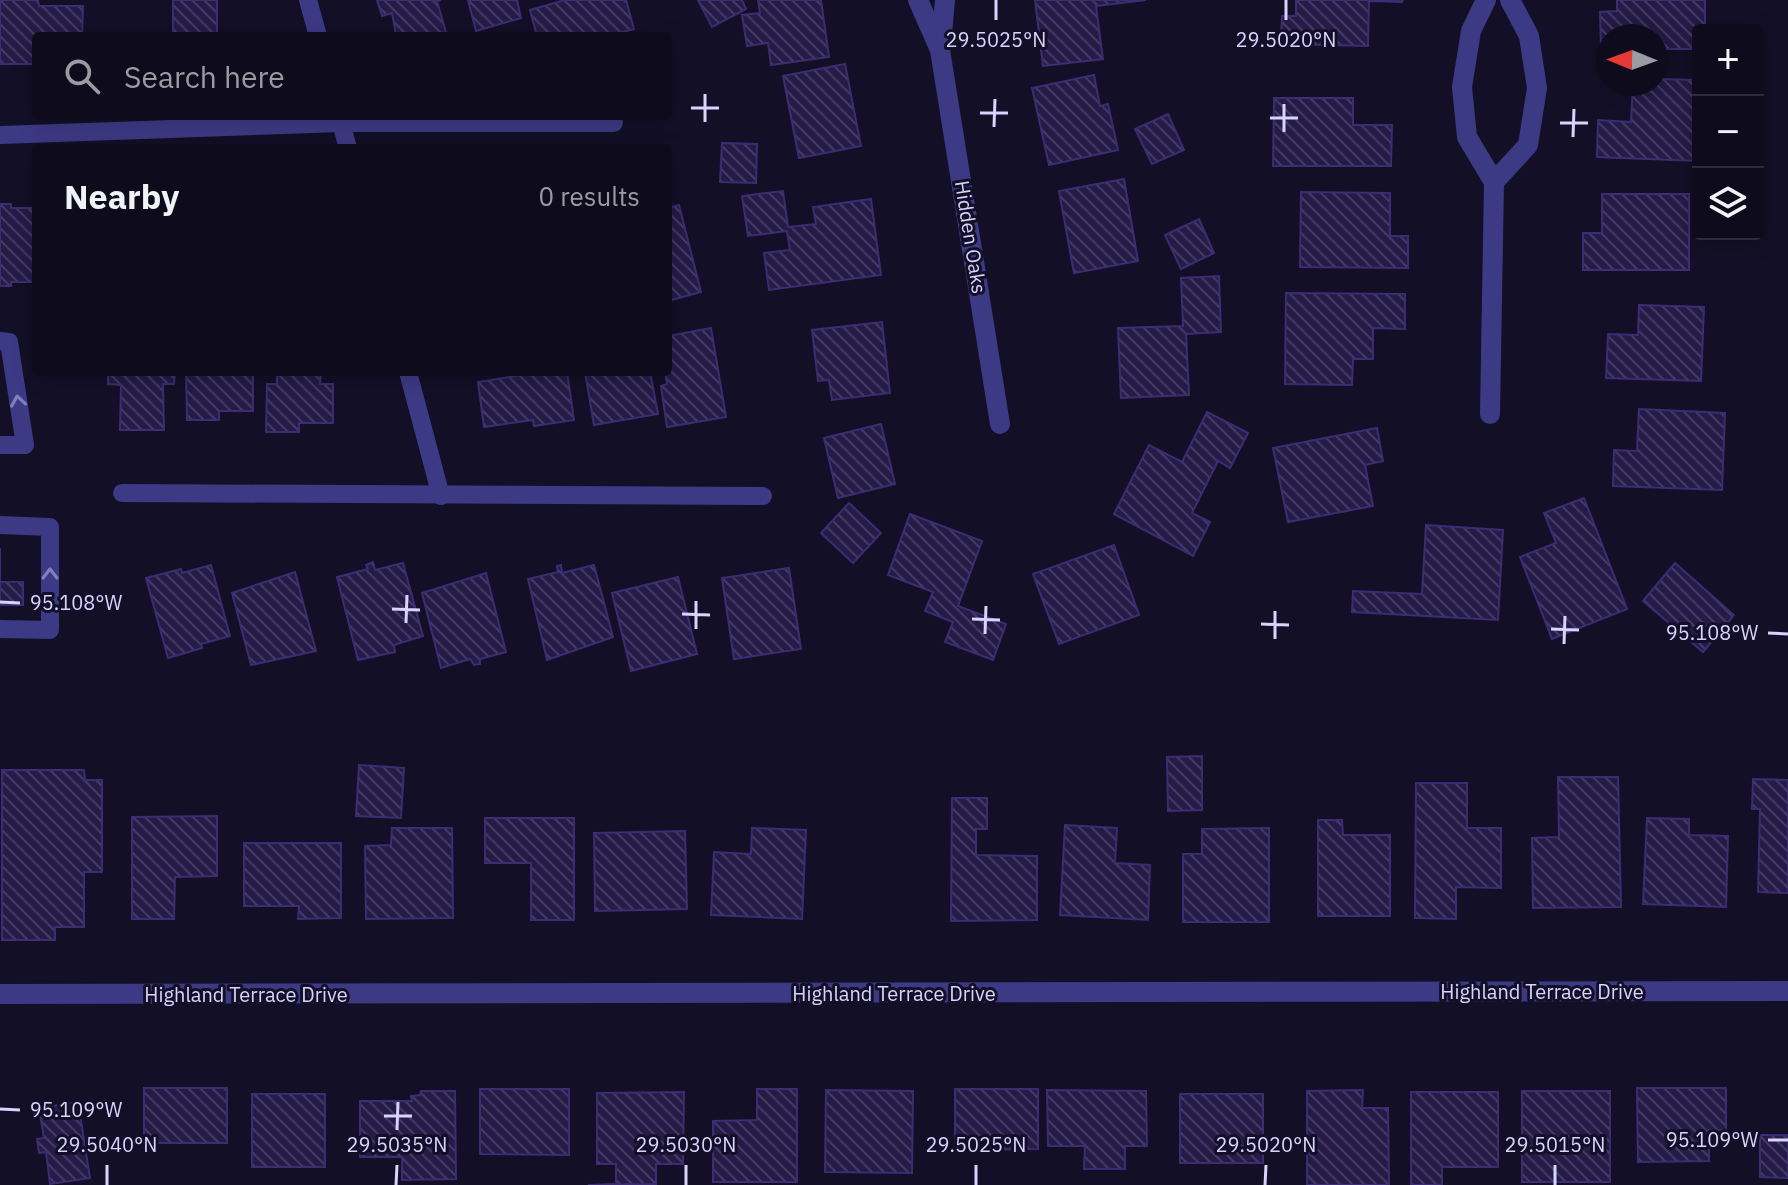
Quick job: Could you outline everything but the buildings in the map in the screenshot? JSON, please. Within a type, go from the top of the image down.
[{"type":"street","name":"Hidden Oaks","points":[[918,0],[940,50],[1000,424]]},
{"type":"street","name":"Hidden Oaks","points":[[940,50],[945,0]]},
{"type":"street","points":[[1486,0],[1471,31],[1462,87],[1467,137],[1494,182],[1490,414]]},
{"type":"street","points":[[1494,182],[1528,145],[1537,88],[1529,36],[1510,0]]},
{"type":"street","name":"Highland Terrace Drive","points":[[0,994],[1788,991]]},
{"type":"lane","points":[[308,0],[317,32]]},
{"type":"lane","points":[[0,135],[319,120]]},
{"type":"lane","points":[[340,120],[347,144]]},
{"type":"lane","points":[[408,120],[614,123]]},
{"type":"lane","points":[[0,341],[9,342],[25,445],[0,445]]},
{"type":"lane","points":[[409,376],[441,496]]},
{"type":"lane","points":[[122,493],[763,496]]},
{"type":"lane","points":[[0,525],[50,527],[50,630],[0,629]]}]
